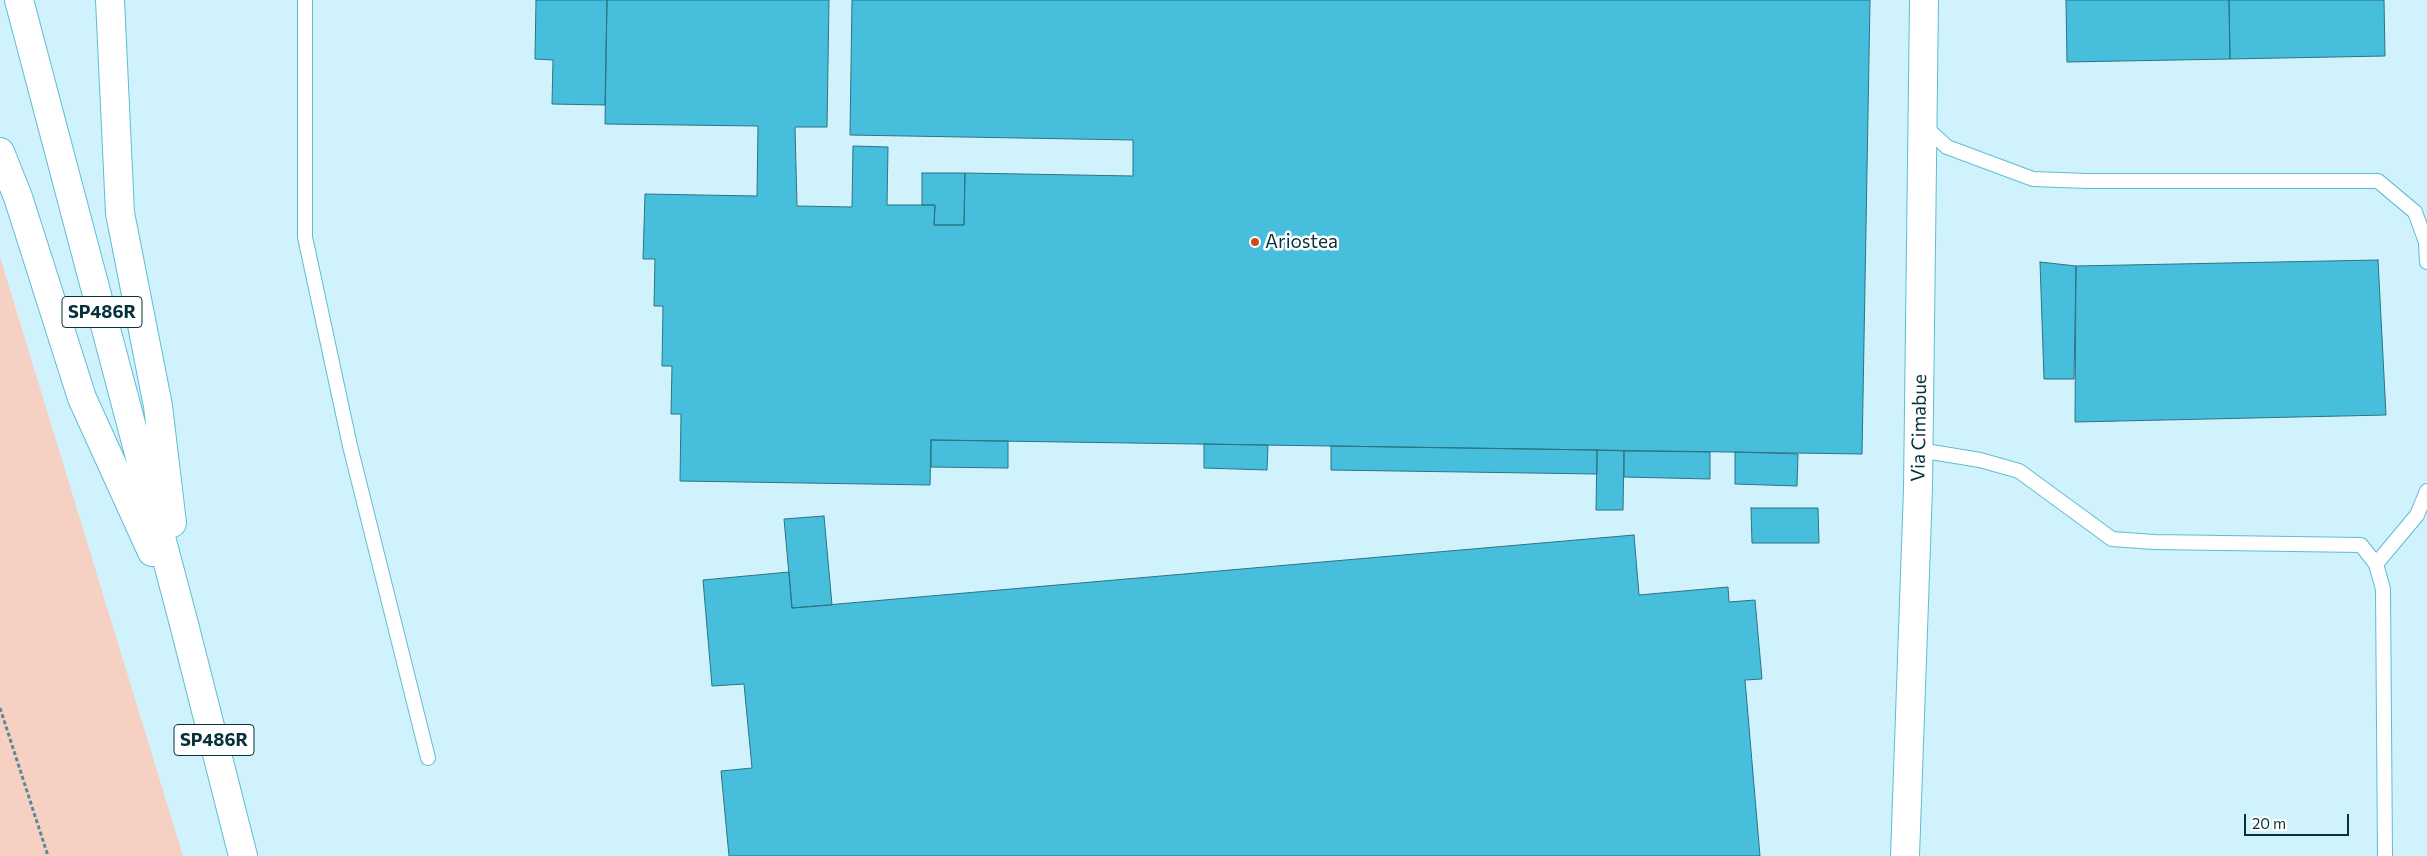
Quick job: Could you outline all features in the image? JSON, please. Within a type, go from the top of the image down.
[{"type":"main road","name":"SP486R","points":[[19,0],[184,624],[243,856]]},
{"type":"main road","points":[[110,0],[120,213],[158,406],[184,624]]},
{"type":"main road","name":"Via Cimabue","points":[[1906,856],[1919,450],[1924,0]]},
{"type":"main road","points":[[0,152],[18,197],[82,398],[184,624]]},
{"type":"lane","points":[[305,0],[305,237],[350,446],[428,758]]},
{"type":"lane","points":[[1923,125],[1947,147],[2033,179],[2087,181],[2378,182],[2415,212],[2426,242],[2427,262]]},
{"type":"lane","points":[[1919,450],[1980,460],[2019,471],[2112,539],[2154,542],[2361,545],[2376,564],[2383,589],[2385,856]]},
{"type":"lane","points":[[2376,564],[2417,515],[2427,491]]},
{"type":"path","points":[[0,708],[48,856]]},
{"type":"shaded area","points":[[0,257],[183,856],[0,856]]},
{"type":"building","points":[[536,0],[607,0],[605,105],[552,104],[553,60],[535,59]]},
{"type":"building","name":"Ariostea","points":[[607,0],[829,0],[827,127],[795,127],[797,206],[852,207],[853,146],[888,147],[887,205],[935,205],[934,225],[964,225],[965,173],[1133,176],[1133,140],[850,135],[852,0],[1870,0],[1862,454],[931,440],[930,485],[680,481],[681,414],[671,414],[672,366],[662,366],[663,306],[654,306],[655,259],[643,259],[645,194],[757,196],[758,126],[605,124]]},
{"type":"building","points":[[2066,0],[2229,0],[2230,59],[2067,62]]},
{"type":"building","points":[[2229,0],[2384,0],[2385,56],[2230,59]]},
{"type":"building","points":[[922,173],[965,173],[964,225],[934,225],[935,205],[922,205]]},
{"type":"building","points":[[2378,260],[2386,415],[2075,422],[2076,266]]},
{"type":"building","points":[[2040,262],[2076,266],[2074,379],[2044,379]]},
{"type":"building","points":[[931,440],[1008,441],[1008,468],[931,467]]},
{"type":"building","points":[[1204,444],[1268,445],[1267,470],[1204,468]]},
{"type":"building","points":[[1331,446],[1597,450],[1597,474],[1331,470]]},
{"type":"building","points":[[1597,450],[1624,451],[1623,510],[1596,510]]},
{"type":"building","points":[[1624,451],[1710,452],[1710,479],[1624,477]]},
{"type":"building","points":[[1735,452],[1798,454],[1797,486],[1735,484]]},
{"type":"building","points":[[1751,508],[1818,508],[1819,543],[1752,543]]},
{"type":"building","points":[[824,516],[832,605],[792,608],[784,519]]},
{"type":"building","points":[[1634,535],[1639,595],[1728,587],[1729,602],[1755,600],[1762,679],[1745,680],[1760,856],[729,856],[721,771],[752,768],[744,684],[712,686],[703,580],[789,572],[792,608]]},
{"type":"place","name":"Ariostea","points":[[1255,242]]}]
